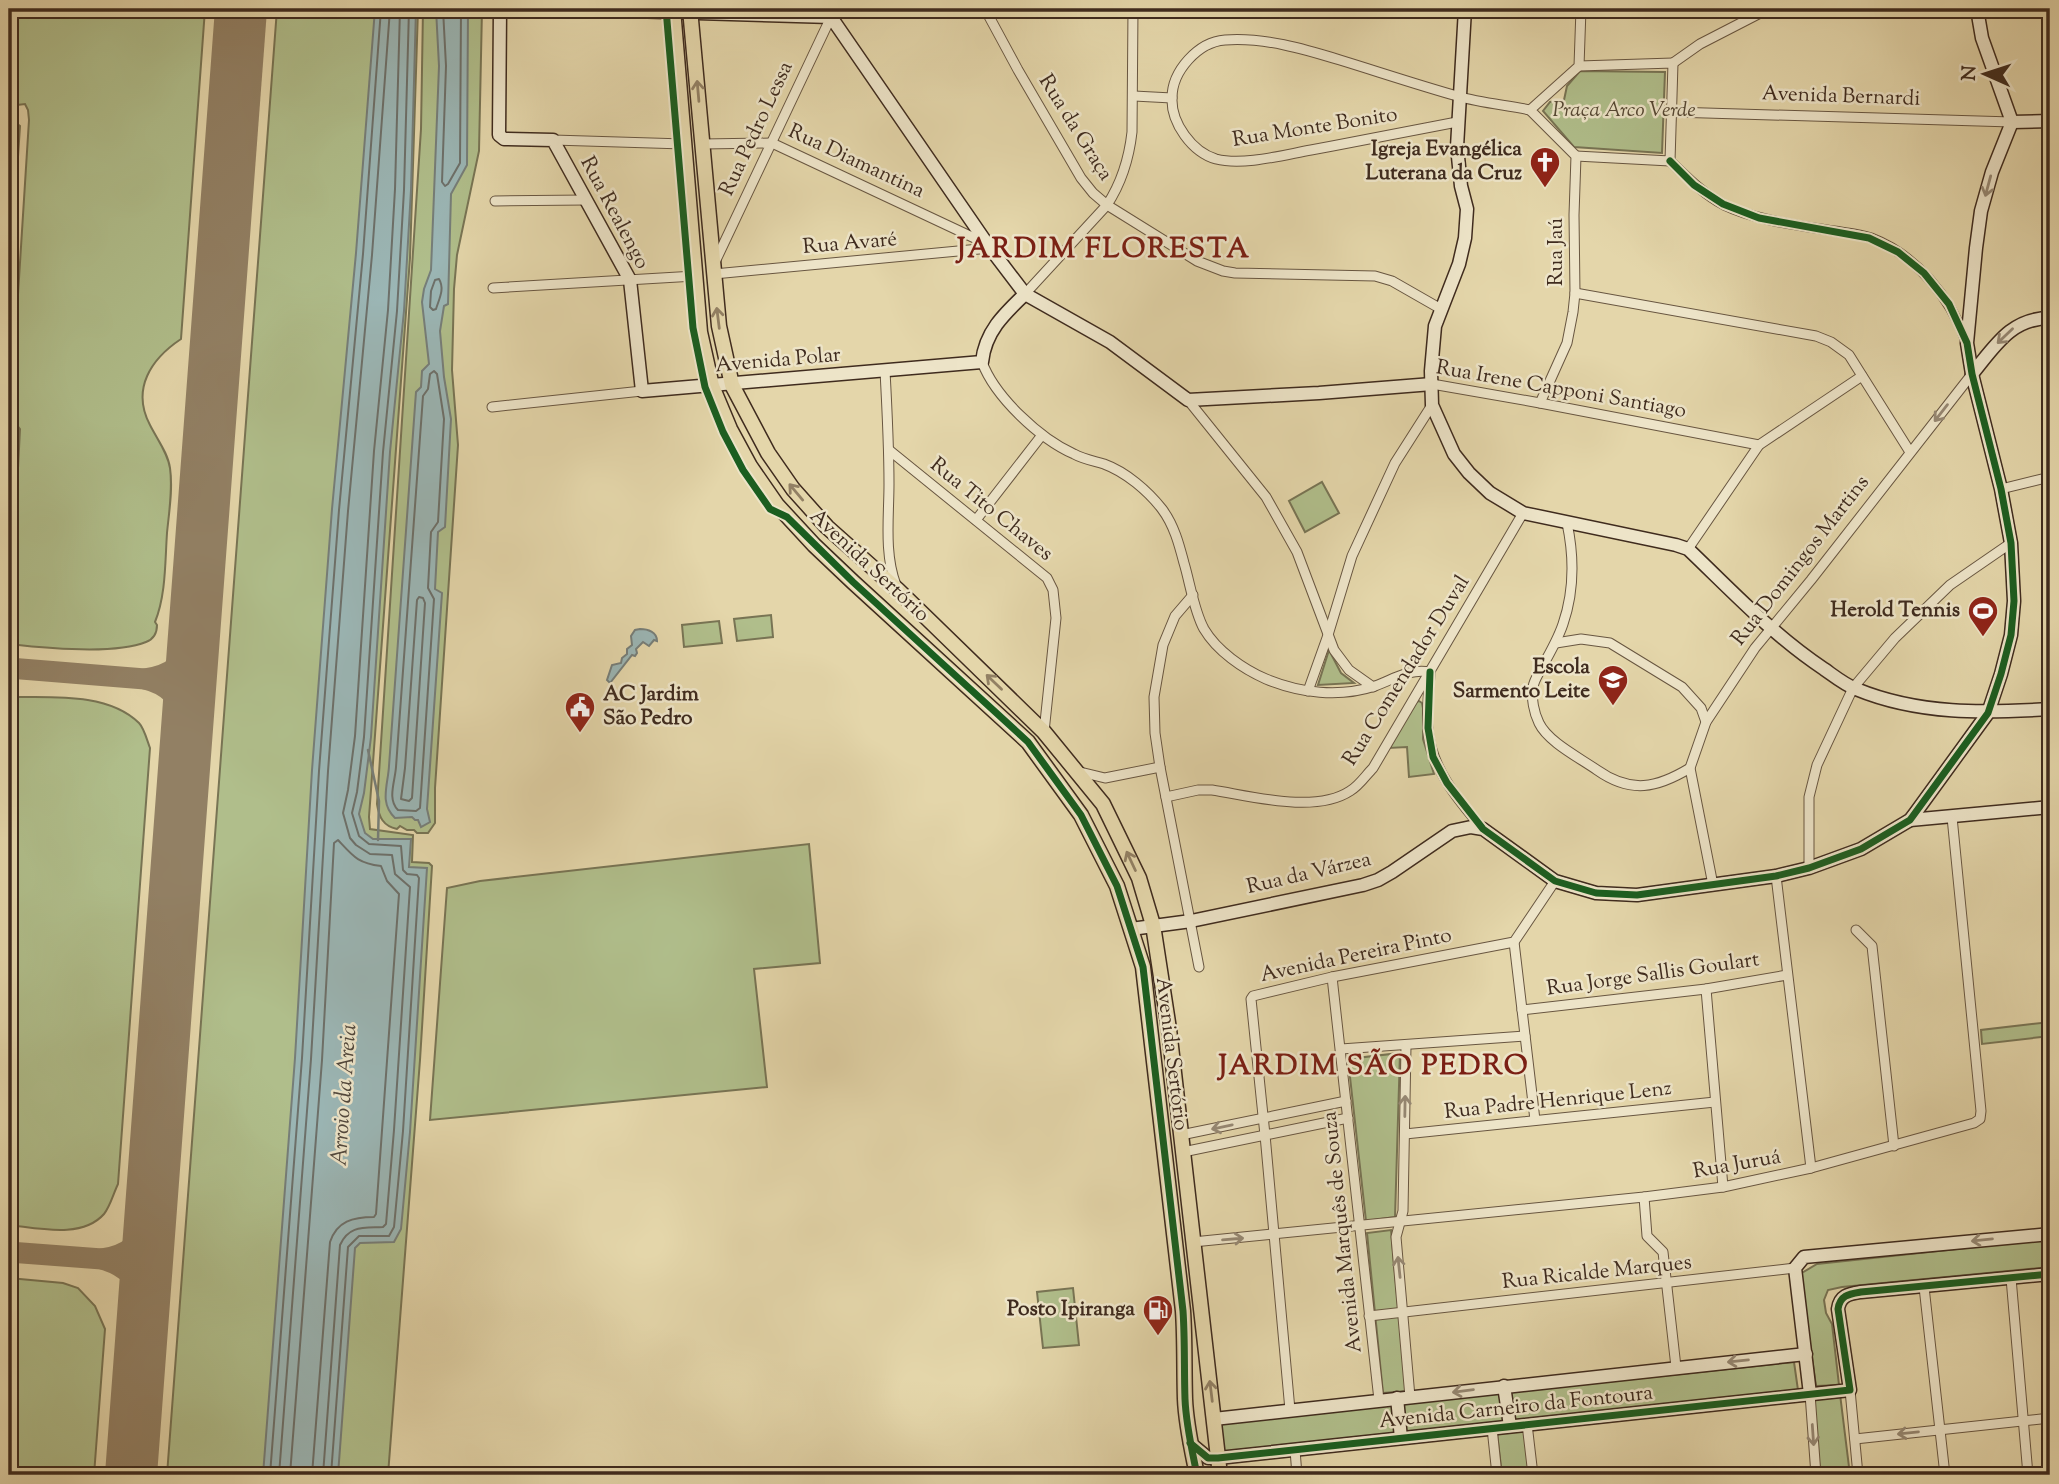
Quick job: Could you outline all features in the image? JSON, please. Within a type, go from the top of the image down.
[{"type":"main road","name":"Avenida Sertório","points":[[673,11],[700,332],[712,386],[730,429],[750,467],[787,517],[853,582],[1005,719],[1035,750],[1081,815],[1118,886],[1143,967],[1183,1311],[1185,1401],[1197,1475]]},
{"type":"main road","name":"Avenida Sertório","points":[[691,11],[719,326],[732,385],[768,453],[793,489],[827,527],[898,590],[1044,732],[1103,804],[1139,878],[1153,925],[1169,1029],[1220,1475]]},
{"type":"street","points":[[500,9],[500,136],[504,139],[684,144]]},
{"type":"street","points":[[564,9],[831,13],[988,246],[1025,294],[1110,342],[1188,400],[1266,497],[1297,552],[1328,635],[1341,661],[1373,687]]},
{"type":"street","name":"Rua da Graça","points":[[985,9],[1081,178],[1107,205],[1197,261],[1223,271],[1375,276],[1392,281],[1441,309]]},
{"type":"street","points":[[1133,9],[1134,96],[1130,151],[1123,174],[1107,205],[1003,315],[987,340],[982,362],[988,376],[996,388],[1042,435],[1076,456],[1107,465],[1125,475],[1161,508],[1178,540],[1204,629],[1226,654],[1265,678],[1308,691],[1329,693],[1373,687],[1413,671],[1430,672],[1428,728],[1433,757],[1447,783],[1483,829],[1555,880],[1596,893],[1637,895],[1776,876],[1809,868],[1861,849],[1910,820],[1988,713],[2011,635],[2014,601],[2011,543],[1967,343],[1981,211],[1992,172],[2012,122],[1982,37],[1977,9]]},
{"type":"street","points":[[1465,9],[1457,122],[1461,186],[1467,209],[1465,238],[1453,283],[1435,326],[1432,384],[1433,404],[1454,454],[1469,474],[1490,493],[1523,513],[1688,549],[1798,652],[1853,688],[1902,705],[1988,713],[2050,709]]},
{"type":"street","points":[[1579,66],[1581,9]]},
{"type":"street","points":[[1530,110],[1579,66],[1673,63],[1700,44],[1768,9]]},
{"type":"street","name":"Rua Pedro Lessa","points":[[714,269],[831,13]]},
{"type":"street","points":[[1134,96],[1171,97],[1175,81],[1198,51],[1221,40],[1239,39],[1295,47],[1460,97],[1530,110],[1576,156],[1670,161],[1694,185],[1723,204],[1759,218],[1869,237],[1898,252],[1924,273],[1949,304],[1967,343]]},
{"type":"street","points":[[1670,161],[1673,63]]},
{"type":"street","name":"Rua Monte Bonito","points":[[1171,97],[1174,113],[1186,138],[1203,153],[1214,159],[1228,161],[1275,157],[1457,122]]},
{"type":"street","name":"Avenida Bernardi","points":[[1673,111],[2050,121]]},
{"type":"street","name":"Rua Realengo","points":[[553,139],[630,280],[642,391]]},
{"type":"street","name":"Rua Diamantina","points":[[703,144],[772,144],[988,246]]},
{"type":"street","name":"Rua Jaú","points":[[1539,402],[1567,343],[1575,293],[1576,156]]},
{"type":"street","points":[[495,201],[586,200]]},
{"type":"street","name":"Rua Avaré","points":[[714,269],[988,246]]},
{"type":"street","points":[[493,288],[695,276]]},
{"type":"street","points":[[1575,293],[1816,336],[1831,342],[1849,355],[1910,452]]},
{"type":"street","points":[[1949,304],[1957,308],[1965,305],[1971,293]]},
{"type":"street","name":"Rua Domingos Martins","points":[[1690,768],[1706,722],[1755,648],[1972,373],[2014,327],[2029,320],[2050,318]]},
{"type":"street","name":"Avenida Polar","points":[[492,407],[642,391],[982,362]]},
{"type":"street","points":[[885,371],[890,557],[892,576],[898,590]]},
{"type":"street","points":[[1688,549],[1759,445],[1862,376]]},
{"type":"street","name":"Rua Irene Capponi Santiago","points":[[1188,400],[1432,384],[1759,445]]},
{"type":"street","points":[[1308,691],[1352,556],[1395,463],[1433,404]]},
{"type":"street","points":[[976,520],[1042,435]]},
{"type":"street","name":"Rua Tito Chaves","points":[[889,450],[1047,578],[1053,590],[1056,618],[1044,732]]},
{"type":"street","points":[[2001,489],[2050,477]]},
{"type":"street","name":"Rua Comendador Duval","points":[[1166,797],[1198,790],[1212,790],[1300,803],[1321,802],[1350,791],[1373,768],[1523,513]]},
{"type":"street","points":[[1567,523],[1572,558],[1571,577],[1564,622],[1533,685],[1533,704],[1539,723],[1548,736],[1608,778],[1623,784],[1660,784],[1690,768],[1713,885]]},
{"type":"street","points":[[1809,868],[1809,797],[1817,765],[1853,688],[1895,638],[1950,586],[2011,543]]},
{"type":"street","points":[[1193,595],[1175,616],[1163,645],[1154,697],[1160,767],[1199,967]]},
{"type":"street","points":[[1556,643],[1581,639],[1610,643],[1682,687],[1693,697],[1706,722]]},
{"type":"street","points":[[1993,698],[1997,709],[2002,712]]},
{"type":"street","points":[[1074,771],[1105,778],[1160,767]]},
{"type":"street","points":[[1910,820],[2050,807]]},
{"type":"street","name":"Rua Juruá","points":[[1193,1242],[1644,1198],[1723,1187],[1811,1168],[1974,1123],[1980,1119],[1981,1111],[1952,817]]},
{"type":"street","name":"Rua da Várzea","points":[[1131,929],[1191,921],[1363,885],[1392,873],[1452,831],[1471,827],[1483,829]]},
{"type":"street","points":[[1776,876],[1811,1168]]},
{"type":"street","points":[[1535,1121],[1514,942],[1555,880]]},
{"type":"street","points":[[1856,930],[1872,946],[1894,1146]]},
{"type":"street","name":"Avenida Pereira Pinto","points":[[1290,1410],[1251,999],[1253,996],[1332,977],[1514,942]]},
{"type":"street","name":"Rua Jorge Sallis Goulart","points":[[1522,1010],[1706,989],[1787,975]]},
{"type":"street","name":"Avenida Marquês de Souza","points":[[1332,977],[1379,1400]]},
{"type":"street","points":[[1706,989],[1723,1187]]},
{"type":"street","points":[[1341,1049],[1525,1036]]},
{"type":"street","points":[[1401,1438],[1404,1398],[1403,1312],[1396,1237],[1403,1211],[1406,1046]]},
{"type":"street","points":[[1181,1135],[1346,1101]]},
{"type":"street","name":"Rua Padre Henrique Lenz","points":[[1405,1134],[1716,1102]]},
{"type":"street","points":[[1183,1152],[1348,1118]]},
{"type":"street","points":[[1644,1198],[1647,1236],[1663,1252],[1676,1367]]},
{"type":"street","points":[[1816,1475],[1810,1394],[1795,1268],[1804,1257],[2050,1234]]},
{"type":"street","name":"Rua Ricalde Marques","points":[[1369,1316],[1795,1268]]},
{"type":"street","points":[[1858,1475],[1839,1301],[1850,1294],[2050,1274]]},
{"type":"street","points":[[2011,1279],[2028,1475]]},
{"type":"street","points":[[1924,1287],[1945,1475]]},
{"type":"street","name":"Avenida Carneiro da Fontoura","points":[[1214,1419],[1805,1354]]},
{"type":"street","points":[[1504,1386],[1510,1426]]},
{"type":"street","name":"Avenida Carneiro da Fontoura","points":[[1218,1458],[1850,1390]]},
{"type":"street","points":[[1855,1438],[2050,1418]]},
{"type":"street","points":[[1527,1424],[1533,1475]]},
{"type":"street","points":[[1492,1428],[1497,1475]]},
{"type":"street","points":[[1190,1443],[1208,1458],[1218,1458]]},
{"type":"street","points":[[1295,1450],[1297,1475]]},
{"type":"green space","points":[[9,9],[205,9],[181,339],[153,366],[147,376],[143,399],[150,425],[165,451],[170,468],[171,492],[163,590],[154,635],[149,641],[132,646],[79,649],[9,644],[20,429],[10,421],[29,120],[25,104],[17,105],[9,111]]},
{"type":"green space","points":[[277,9],[418,9],[410,258],[369,817],[370,829],[413,835],[412,862],[429,863],[432,866],[388,1475],[167,1475]]},
{"type":"green space","points":[[423,9],[482,9],[479,151],[457,255],[454,289],[452,370],[458,445],[435,788],[435,823],[428,833],[417,833],[400,826],[397,829],[388,826],[381,817],[377,804],[421,129]]},
{"type":"green space","name":"Praça Arco Verde","points":[[1580,71],[1665,72],[1662,153],[1574,147],[1543,111],[1550,102],[1564,100],[1567,86]]},
{"type":"green space","points":[[16,123],[20,126],[9,294],[9,127]]},
{"type":"green space","points":[[1322,482],[1339,513],[1305,532],[1289,501]]},
{"type":"green space","points":[[771,615],[773,637],[737,641],[734,619]]},
{"type":"green space","points":[[719,621],[722,643],[684,647],[682,625]]},
{"type":"green space","points":[[1329,650],[1341,673],[1354,683],[1318,685]]},
{"type":"green space","points":[[9,699],[82,699],[113,707],[139,723],[150,748],[118,1184],[104,1214],[95,1222],[72,1229],[9,1225]]},
{"type":"green space","points":[[1419,701],[1423,708],[1423,739],[1434,774],[1409,777],[1407,747],[1389,748]]},
{"type":"green space","points":[[809,844],[820,963],[754,969],[767,1087],[430,1120],[447,888],[480,881]]},
{"type":"green space","points":[[2050,1022],[2050,1036],[1982,1044],[1981,1030]]},
{"type":"green space","points":[[1400,1053],[1395,1217],[1366,1221],[1348,1059]]},
{"type":"green space","points":[[1391,1230],[1406,1391],[1383,1393],[1367,1233]]},
{"type":"green space","points":[[2050,1240],[2050,1267],[1828,1290],[1824,1300],[1826,1313],[1832,1324],[1839,1385],[1816,1386],[1800,1274],[1817,1264]]},
{"type":"green space","points":[[9,1278],[63,1283],[78,1288],[95,1306],[105,1329],[94,1475],[9,1475]]},
{"type":"green space","points":[[1073,1288],[1079,1345],[1043,1348],[1037,1292]]},
{"type":"green space","points":[[1794,1362],[1798,1390],[1222,1453],[1218,1423]]},
{"type":"green space","points":[[1840,1394],[1850,1475],[1820,1475],[1814,1398]]},
{"type":"green space","points":[[1524,1430],[1529,1475],[1502,1475],[1497,1433]]},
{"type":"water","points":[[375,9],[416,9],[411,190],[404,311],[390,452],[371,737],[359,814],[365,833],[373,839],[411,839],[409,867],[427,868],[410,1132],[401,1229],[394,1242],[360,1243],[355,1248],[338,1475],[263,1475],[295,1058],[312,770]]},
{"type":"water","points":[[436,9],[468,9],[467,165],[451,194],[448,304],[444,306],[440,331],[451,419],[445,527],[438,532],[435,589],[442,593],[427,809],[430,822],[421,827],[418,820],[412,817],[395,818],[387,806],[386,794],[416,392],[421,387],[422,371],[429,364],[422,302],[431,270],[439,66]]},
{"type":"water","points":[[635,630],[652,632],[657,641],[654,640],[649,646],[643,642],[636,649],[635,656],[632,655],[610,683],[607,680],[612,665],[621,663],[627,649],[632,645],[631,636]]},
{"type":"waterway","points":[[9,429],[14,436],[9,540]]},
{"type":"waterway","name":"Arroio da Areia","points":[[368,750],[379,801],[378,840]]},
{"type":"taxiway","points":[[187,723],[173,694],[161,685],[145,679],[164,674],[178,666],[194,634]]},
{"type":"taxiway","points":[[9,668],[145,679]]},
{"type":"taxiway","points":[[144,1306],[139,1288],[131,1275],[102,1259],[119,1255],[132,1247],[138,1242],[150,1220]]},
{"type":"taxiway","points":[[9,1252],[102,1259]]},
{"type":"runway","points":[[131,1475],[241,9]]},
{"type":"cycle path","points":[[666,9],[693,328],[705,387],[723,432],[743,470],[770,509],[787,517],[853,582],[1028,742],[1081,815],[1117,886],[1143,967],[1183,1311],[1187,1418],[1197,1475]]},
{"type":"cycle path","points":[[1430,672],[1428,728],[1433,757],[1447,783],[1483,829],[1555,881],[1596,893],[1637,895],[1776,876],[1809,868],[1861,849],[1910,820],[1988,713],[2011,635],[2014,601],[2011,543],[1967,343],[1949,304],[1924,273],[1898,252],[1869,238],[1759,218],[1723,204],[1694,185],[1670,161]]},
{"type":"cycle path","points":[[1190,1443],[1208,1458],[1218,1458],[1850,1390],[1838,1309],[1846,1296],[1861,1292],[2050,1274]]},
{"type":"place","name":"Igreja Evangélica Luterana da Cruz","points":[[1545,189]]},
{"type":"place","name":"Herold Tennis","points":[[1983,638]]},
{"type":"place","name":"Escola Sarmento Leite","points":[[1613,707]]},
{"type":"place","name":"AC Jardim São Pedro","points":[[580,734]]},
{"type":"place","name":"Posto Ipiranga","points":[[1158,1337]]},
{"type":"district","name":"JARDIM FLORESTA","points":[[1104,250]]},
{"type":"district","name":"JARDIM SÃO PEDRO","points":[[1374,1067]]}]
